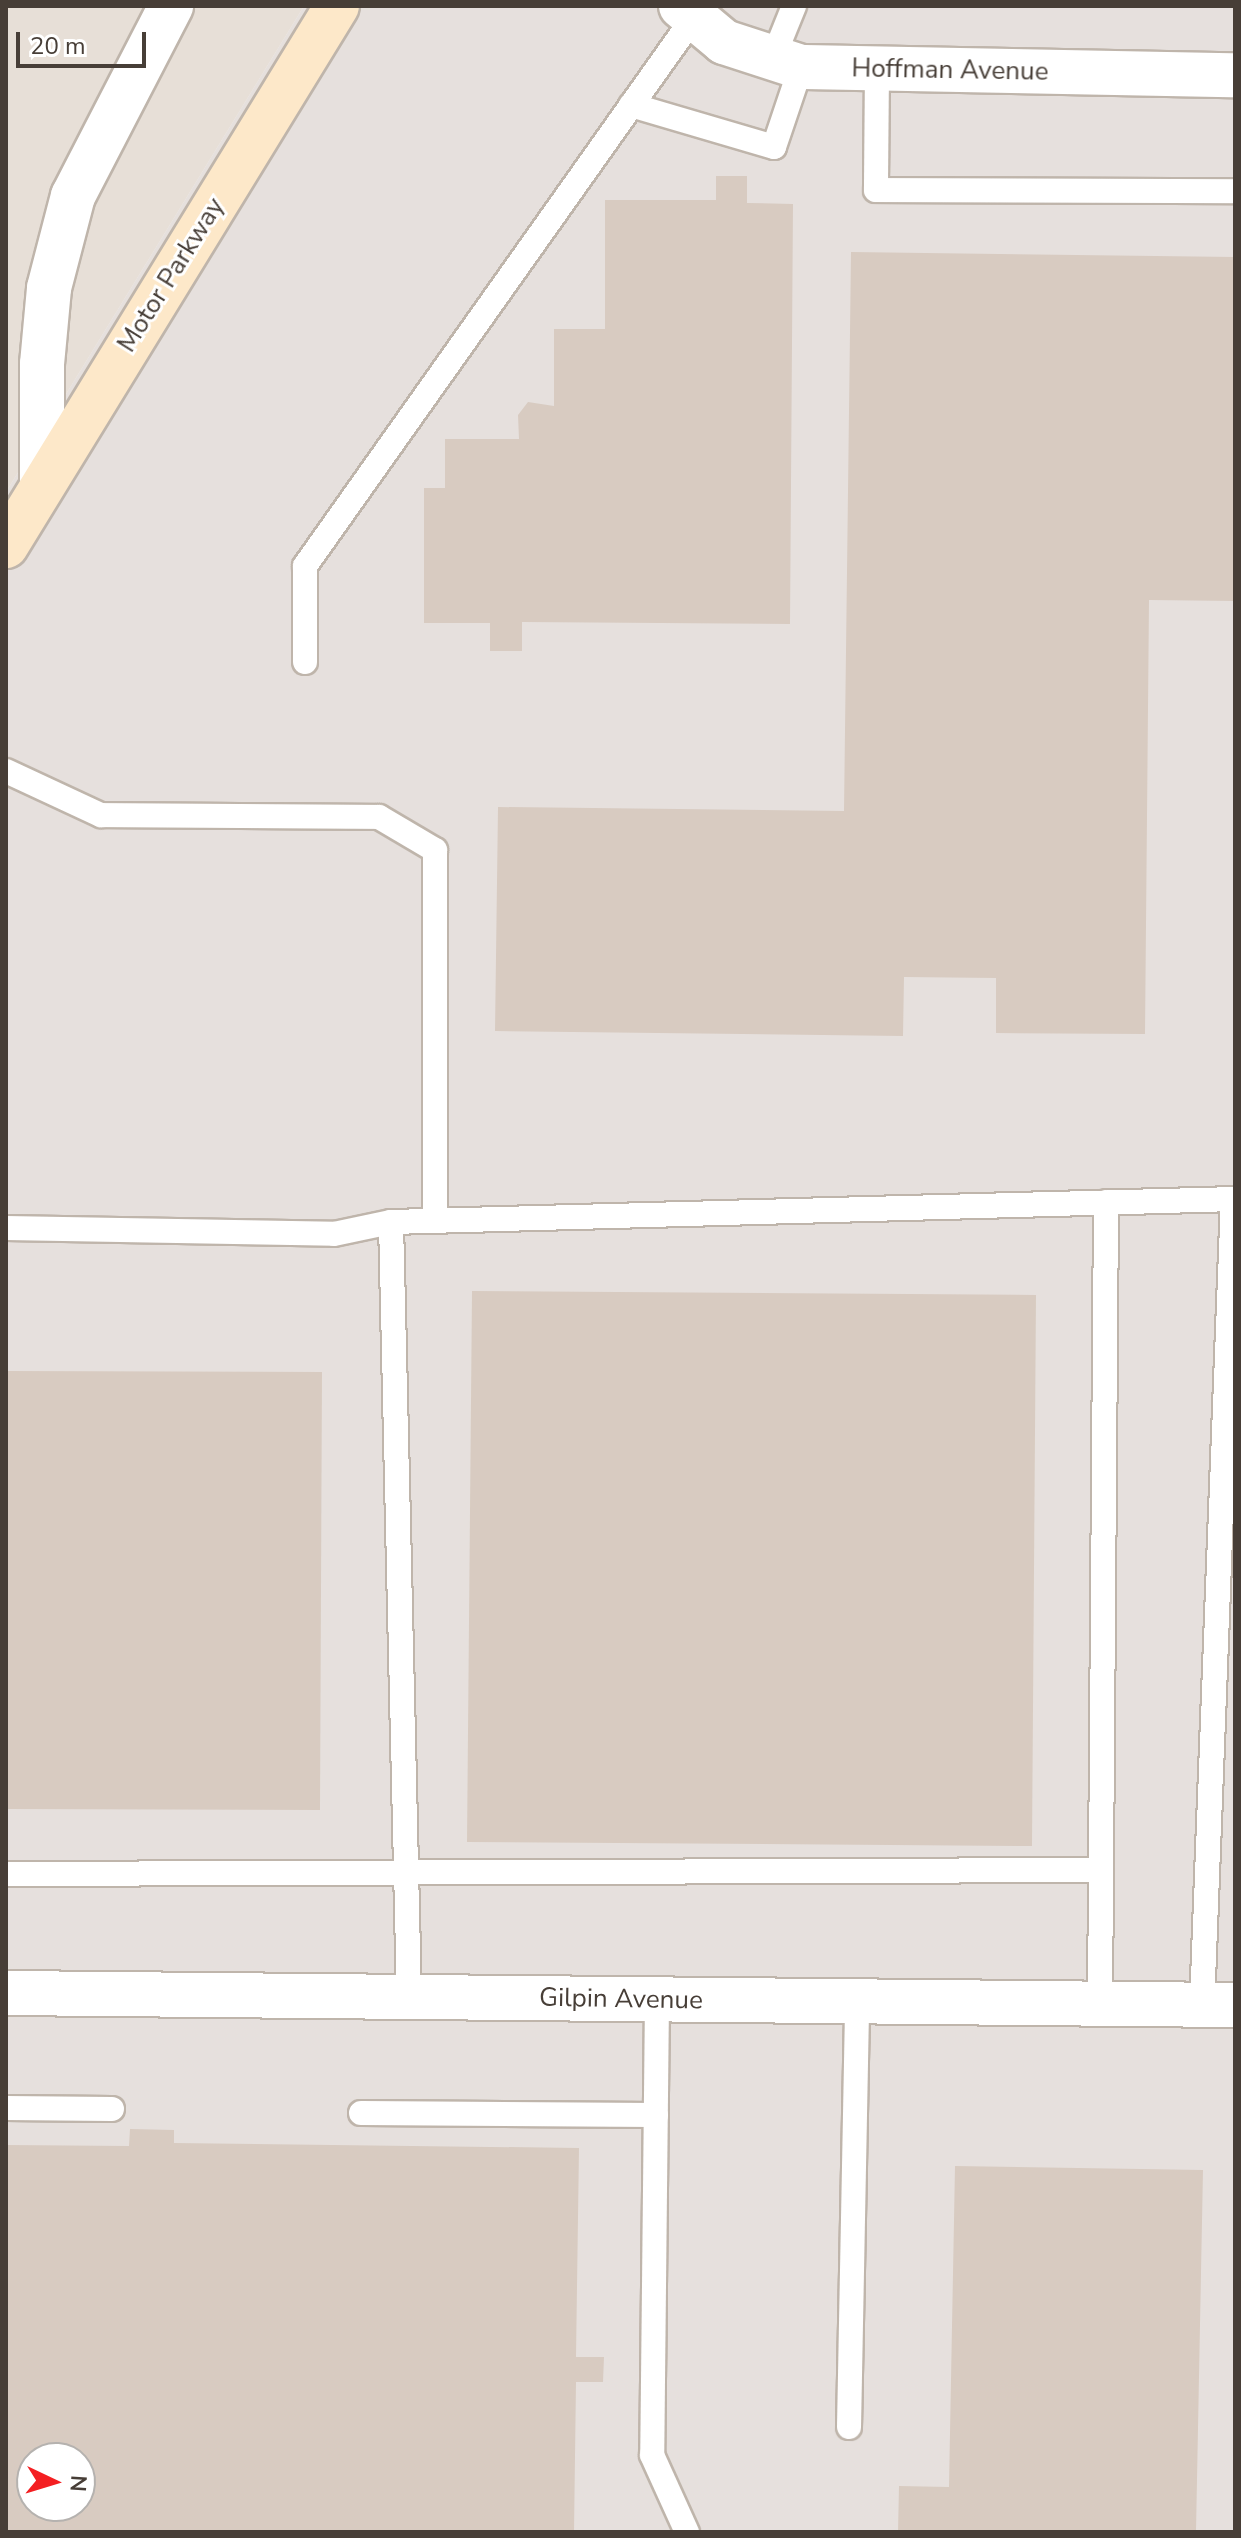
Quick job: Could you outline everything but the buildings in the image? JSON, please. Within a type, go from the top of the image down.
[{"type":"main road","name":"Motor Parkway","points":[[6,546],[42,482],[337,6]]},
{"type":"street","points":[[42,482],[46,318],[73,196],[171,6]]},
{"type":"street","name":"Hoffman Avenue","points":[[688,12],[724,42],[787,63],[877,69],[1235,75]]},
{"type":"street","name":"Gilpin Avenue","points":[[6,1993],[1219,2005]]},
{"type":"lane","points":[[631,105],[774,147],[794,6]]},
{"type":"lane","points":[[305,662],[305,566],[631,105],[688,12]]},
{"type":"lane","points":[[877,69],[876,190],[1235,191]]},
{"type":"lane","points":[[6,771],[101,815],[379,817],[435,850],[435,1221]]},
{"type":"lane","points":[[6,1228],[334,1234],[391,1222],[1233,1199],[1219,2005]]},
{"type":"lane","points":[[1100,2004],[1106,1202]]},
{"type":"lane","points":[[391,1222],[409,1870],[409,1997]]},
{"type":"lane","points":[[6,1874],[409,1870],[1099,1870]]},
{"type":"lane","points":[[657,1999],[652,2455],[687,2532]]},
{"type":"lane","points":[[849,2427],[857,2001]]},
{"type":"lane","points":[[6,2108],[112,2109]]},
{"type":"lane","points":[[361,2113],[656,2115]]},
{"type":"shaded area","points":[[6,6],[304,6],[6,492]]},
{"type":"shaded area","points":[[304,6],[1235,6],[1235,2532],[6,2532],[6,492]]}]
